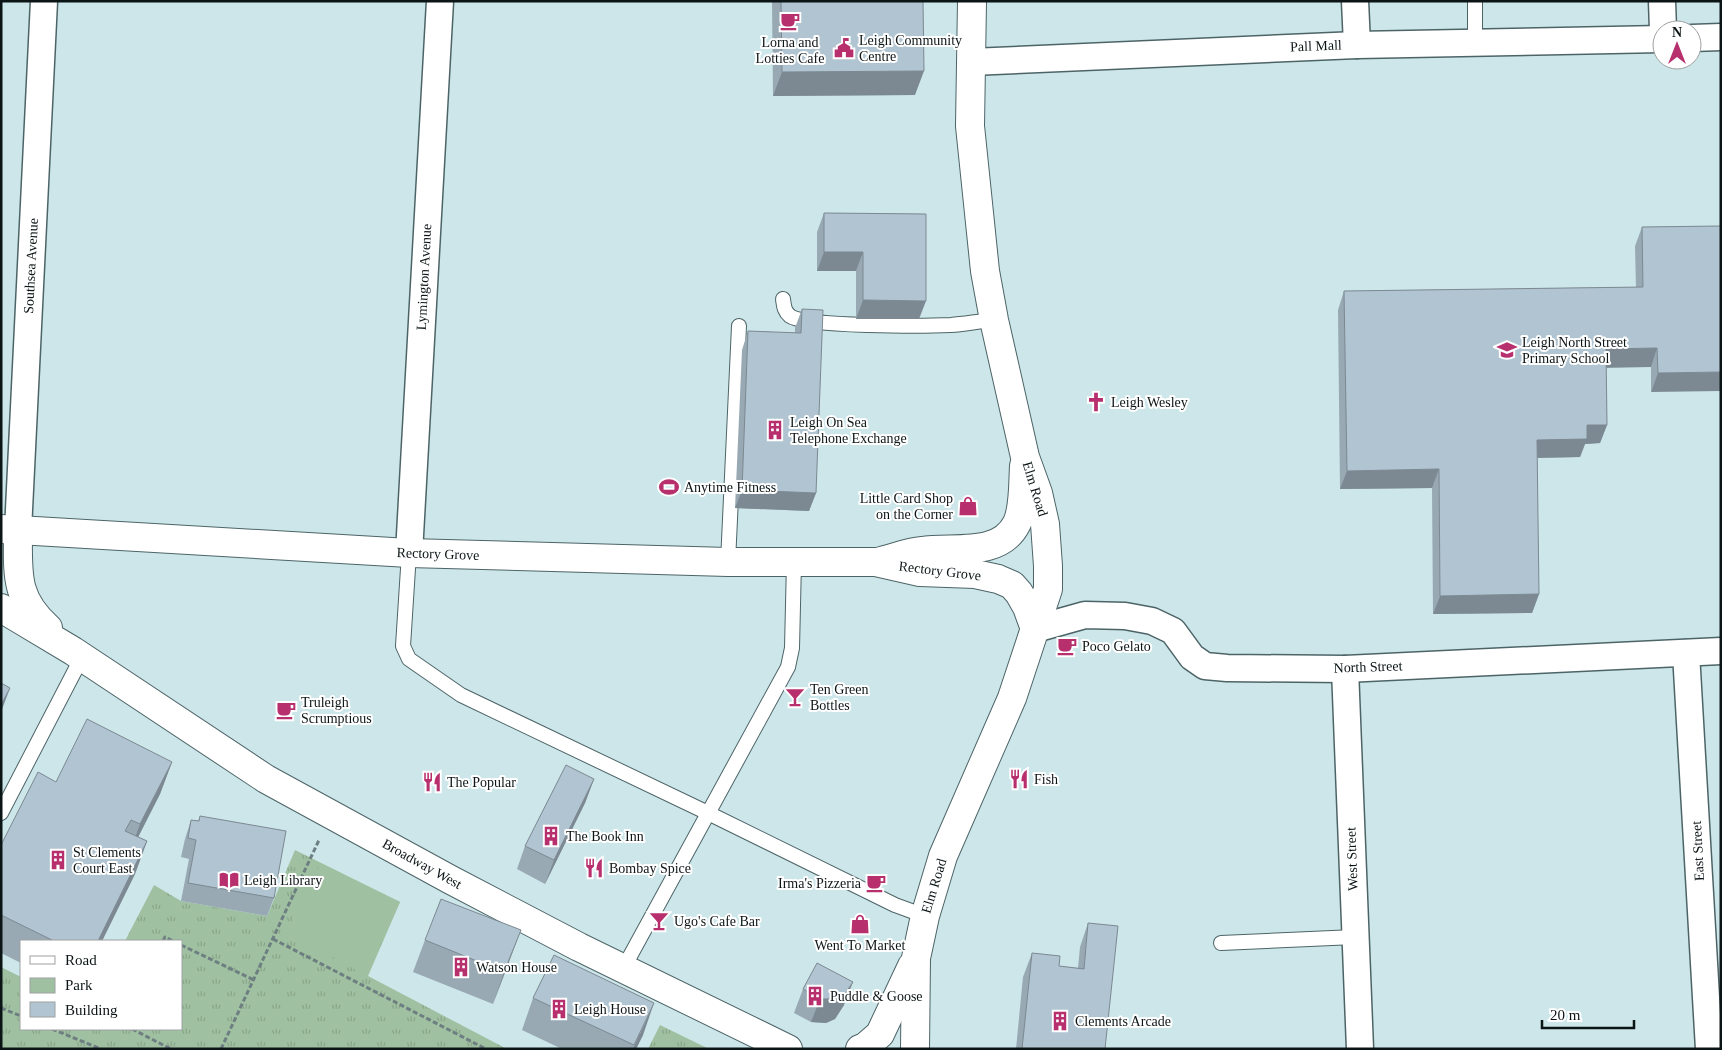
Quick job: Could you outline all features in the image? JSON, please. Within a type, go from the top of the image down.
[{"type":"street","name":"Southsea Avenue","points":[[10,529],[44,1]]},
{"type":"street","name":"Lymington Avenue","points":[[409,553],[440,1]]},
{"type":"street","name":"Elm Road","points":[[915,1049],[916,958],[925,916],[943,856],[1012,698],[1048,589],[1045,524],[1038,493],[1025,457],[994,320],[985,271],[970,126],[972,1]]},
{"type":"street","points":[[1355,1],[1357,44]]},
{"type":"street","points":[[1662,1],[1663,20]]},
{"type":"street","points":[[1702,38],[1721,37]]},
{"type":"street","name":"Pall Mall","points":[[971,62],[1357,44],[1652,39]]},
{"type":"street","name":"Rectory Grove","points":[[876,562],[921,550],[981,548],[997,542],[1009,534],[1017,522],[1022,498],[1025,457]]},
{"type":"street","name":"Rectory Grove","points":[[10,529],[409,553],[728,562],[876,562],[920,572],[975,574],[998,579],[1012,585],[1019,593],[1027,607],[1035,629]]},
{"type":"street","name":"Broadway West","points":[[10,529],[18,581],[24,598],[37,619],[77,654]]},
{"type":"street","name":"Broadway West","points":[[1,608],[77,654],[266,779],[459,885],[624,969],[788,1049]]},
{"type":"street","name":"North Street","points":[[1035,629],[1086,616],[1125,616],[1152,621],[1173,631],[1192,657],[1205,666],[1228,668],[1345,668],[1721,651]]},
{"type":"street","name":"East Street","points":[[1686,652],[1710,1049]]},
{"type":"street","name":"West Street","points":[[1345,668],[1360,1049]]},
{"type":"street","name":"Elm Road","points":[[860,1049],[880,1034],[916,958]]},
{"type":"lane","points":[[1474,1],[1475,42]]},
{"type":"lane","points":[[783,299],[784,309],[791,317],[800,320],[833,323],[952,325],[994,320]]},
{"type":"lane","points":[[728,562],[739,326]]},
{"type":"lane","points":[[409,553],[403,646],[410,659],[461,695],[895,905],[925,916]]},
{"type":"lane","points":[[624,969],[788,667],[792,648],[794,562]]},
{"type":"lane","points":[[1,813],[77,654]]},
{"type":"lane","points":[[1221,943],[1355,937]]},
{"type":"path","points":[[221,1049],[331,815]]},
{"type":"path","points":[[273,938],[486,1049]]},
{"type":"path","points":[[182,945],[254,980]]},
{"type":"path","points":[[1,1008],[20,1016]]},
{"type":"path","points":[[54,1030],[101,1049]]},
{"type":"path","points":[[134,1030],[171,1049]]},
{"type":"green space","points":[[295,850],[400,902],[368,976],[507,1049],[1,1049],[1,967],[20,976],[20,1030],[182,1030],[182,940],[126,940],[154,885],[181,901],[267,916]]},
{"type":"green space","points":[[320,863],[400,902],[367,976],[287,932]]},
{"type":"green space","points":[[660,1025],[709,1049],[648,1049]]},
{"type":"building","name":"Leigh Community Centre","points":[[781,1],[923,1],[924,71],[782,72]]},
{"type":"building","points":[[824,213],[926,214],[926,301],[863,300],[863,252],[824,252]]},
{"type":"building","points":[[1721,226],[1721,372],[1658,373],[1657,348],[1606,349],[1607,425],[1587,425],[1587,439],[1537,440],[1539,594],[1440,596],[1439,469],[1347,471],[1344,291],[1643,287],[1642,227]]},
{"type":"building","name":"Leigh On Sea Telephone Exchange","points":[[802,309],[823,310],[816,493],[742,490],[748,331],[801,333]]},
{"type":"building","points":[[1,683],[10,688],[1,705]]},
{"type":"building","name":"St Clements Court East","points":[[87,719],[172,762],[140,824],[131,820],[125,831],[147,841],[98,940],[52,940],[1,915],[1,845],[38,772],[56,782]]},
{"type":"building","name":"The Book Inn","points":[[566,765],[594,779],[554,860],[525,846]]},
{"type":"building","name":"Leigh Library","points":[[200,816],[286,831],[274,898],[188,883],[196,840],[188,838],[191,820],[199,821]]},
{"type":"building","points":[[441,899],[521,930],[504,972],[425,940]]},
{"type":"building","name":"Clements Arcade","points":[[1088,923],[1118,926],[1105,1049],[1022,1049],[1032,953],[1060,956],[1059,966],[1084,969]]},
{"type":"building","points":[[554,955],[654,1003],[634,1045],[533,998]]},
{"type":"building","points":[[817,963],[853,982],[844,995],[835,999],[820,999],[803,989]]},
{"type":"place","name":"Lorna and Lotties Cafe","points":[[790,21]]},
{"type":"place","name":"Leigh Community Centre","points":[[844,48]]},
{"type":"place","name":"Leigh North Street Primary School","points":[[1507,350]]},
{"type":"place","name":"Leigh Wesley","points":[[1096,402]]},
{"type":"place","name":"Leigh On Sea Telephone Exchange","points":[[775,430]]},
{"type":"place","name":"Anytime Fitness","points":[[669,487]]},
{"type":"place","name":"Little Card Shop on the Corner","points":[[968,506]]},
{"type":"place","name":"Poco Gelato","points":[[1067,646]]},
{"type":"place","name":"Ten Green Bottles","points":[[795,697]]},
{"type":"place","name":"Truleigh Scrumptious","points":[[286,710]]},
{"type":"place","name":"Fish","points":[[1019,779]]},
{"type":"place","name":"The Popular","points":[[432,782]]},
{"type":"place","name":"The Book Inn","points":[[551,836]]},
{"type":"place","name":"St Clements Court East","points":[[58,860]]},
{"type":"place","name":"Bombay Spice","points":[[594,868]]},
{"type":"place","name":"Leigh Library","points":[[229,880]]},
{"type":"place","name":"Irma's Pizzeria","points":[[876,883]]},
{"type":"place","name":"Ugo's Cafe Bar","points":[[659,921]]},
{"type":"place","name":"Went To Market","points":[[860,924]]},
{"type":"place","name":"Watson House","points":[[461,967]]},
{"type":"place","name":"Puddle & Goose","points":[[815,996]]},
{"type":"place","name":"Leigh House","points":[[559,1009]]},
{"type":"place","name":"Clements Arcade","points":[[1060,1021]]}]
